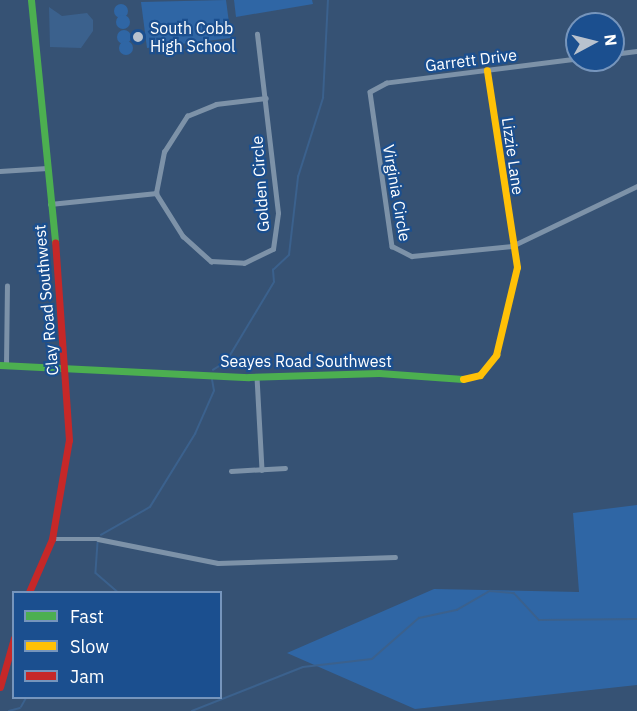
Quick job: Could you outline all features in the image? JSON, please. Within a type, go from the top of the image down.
[{"type":"street","name":"Clay Road Southwest","points":[[29,591],[52,539],[68,462],[67,367],[31,0]]},
{"type":"street","name":"Golden Circle","points":[[156,192],[183,236],[212,261],[244,262],[269,254],[278,224],[266,98],[257,34]]},
{"type":"street","name":"Garrett Drive","points":[[370,92],[387,83],[565,60]]},
{"type":"street","name":"Lizzie Lane","points":[[487,70],[512,246]]},
{"type":"street","name":"Virginia Circle","points":[[370,92],[395,250],[420,256],[512,246]]},
{"type":"street","points":[[50,204],[156,192],[164,152],[187,116],[216,104],[266,98]]},
{"type":"street","points":[[0,171],[47,168]]},
{"type":"street","points":[[512,246],[637,186]]},
{"type":"street","name":"Seayes Road Southwest","points":[[3,365],[256,377],[379,374],[450,382],[480,375],[496,355],[512,299],[517,267],[512,246]]},
{"type":"street","points":[[3,365],[7,286]]},
{"type":"street","points":[[256,377],[262,470]]},
{"type":"street","points":[[231,471],[285,468]]},
{"type":"street","points":[[52,539],[98,538],[218,562],[395,557]]},
{"type":"street","points":[[0,687],[12,645]]},
{"type":"shaded area","points":[[226,0],[231,38],[147,48],[141,2]]},
{"type":"shaded area","points":[[234,0],[312,0],[313,4],[236,17]]},
{"type":"shaded area","points":[[118,4],[124,4],[128,11],[124,18],[118,18],[114,14],[114,8]]},
{"type":"shaded area","points":[[49,7],[62,16],[87,13],[93,20],[93,31],[81,48],[50,47]]},
{"type":"shaded area","points":[[120,15],[126,15],[130,22],[126,29],[120,29],[116,25],[116,19]]},
{"type":"shaded area","points":[[121,30],[127,30],[131,37],[127,44],[121,44],[117,40],[117,34]]},
{"type":"shaded area","points":[[123,41],[129,41],[133,48],[129,55],[123,55],[119,51],[119,45]]},
{"type":"shaded area","points":[[637,505],[637,685],[415,709],[287,653],[434,589],[579,592],[573,513]]},
{"type":"waterway","points":[[213,370],[226,362],[274,282],[273,270],[289,255],[298,177],[323,98],[328,0]]},
{"type":"waterway","points":[[101,535],[150,507],[195,434],[214,391],[212,380]]},
{"type":"waterway","points":[[98,543],[96,573],[117,591]]},
{"type":"waterway","points":[[192,711],[303,667],[372,659],[419,618],[457,610],[490,591],[514,593],[539,620],[637,619]]},
{"type":"waterway","points":[[21,707],[25,699]]},
{"type":"waterway","points":[[9,711],[20,708]]},
{"type":"traffic: fast","points":[[31,0],[55,242]]},
{"type":"traffic: fast","points":[[0,365],[249,377],[379,373],[463,379]]},
{"type":"traffic: slow","points":[[463,379],[480,375],[496,355],[517,267],[487,70]]},
{"type":"traffic: jam","points":[[29,591],[52,539],[69,440],[55,242]]},
{"type":"traffic: jam","points":[[0,687],[12,645]]},
{"type":"place","name":"South Cobb High School","points":[[138,37]]}]
